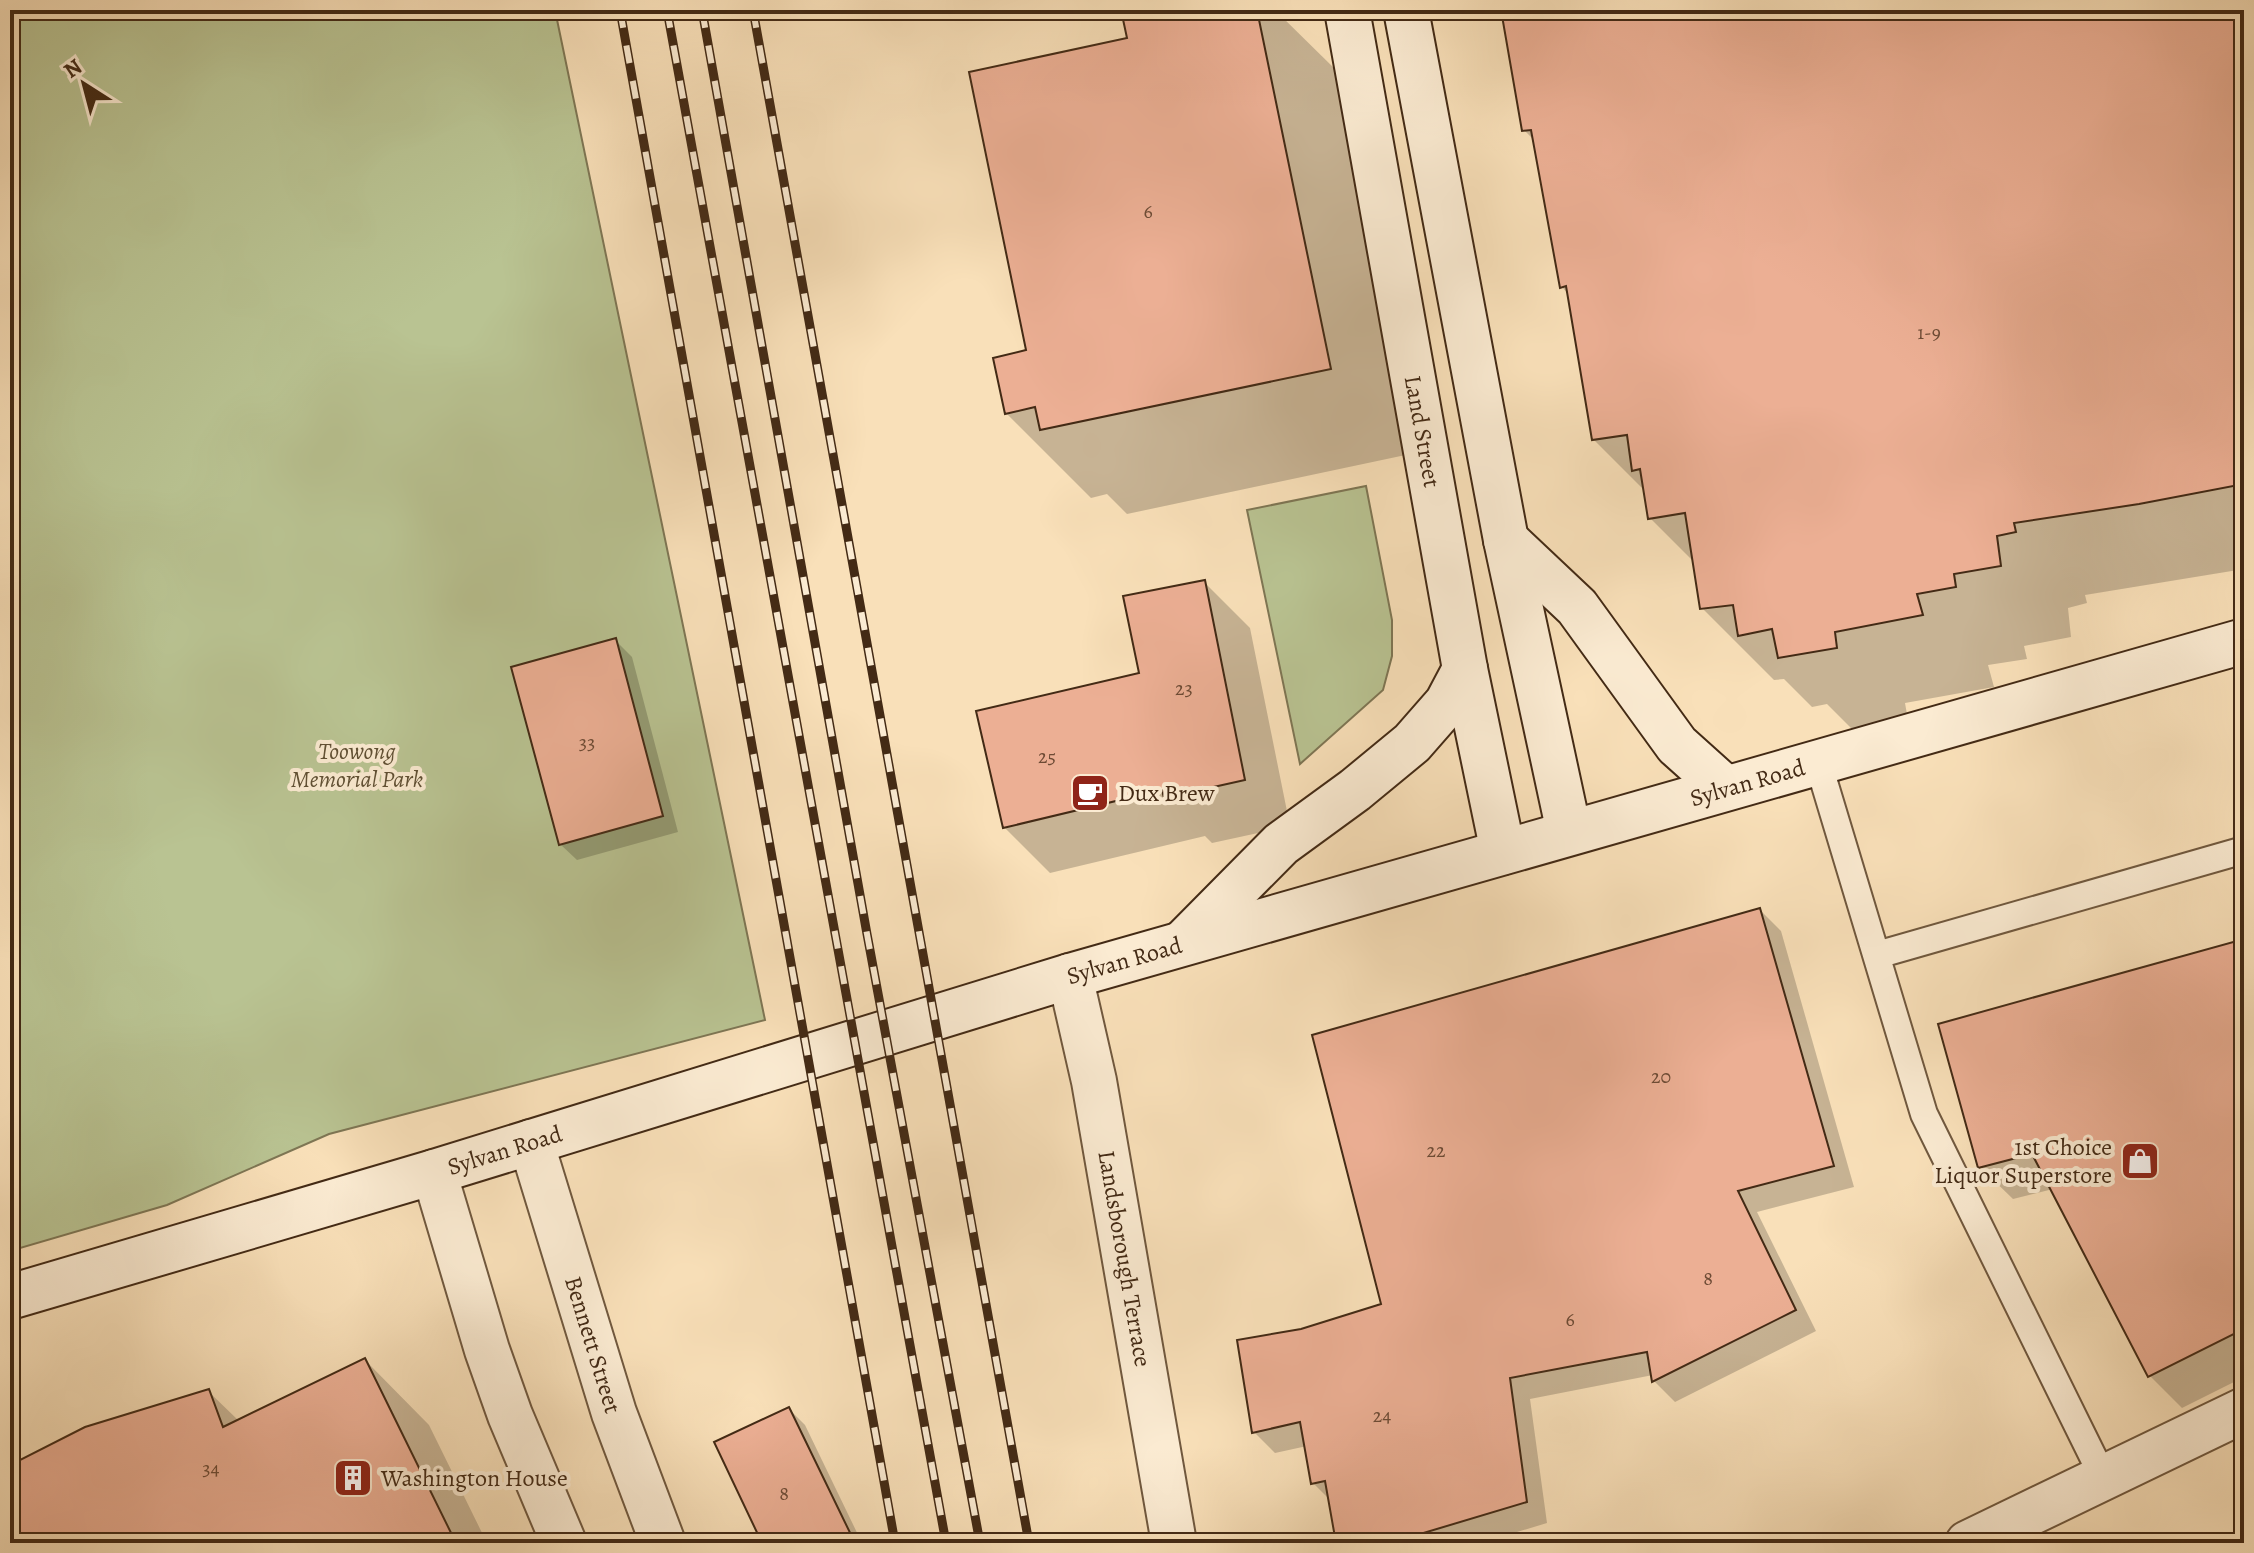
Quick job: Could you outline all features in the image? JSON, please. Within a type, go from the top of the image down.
[{"type":"main road","name":"Land Street","points":[[1347,10],[1465,669],[1503,852]]},
{"type":"main road","points":[[1406,10],[1506,540],[1569,832]]},
{"type":"main road","points":[[1506,540],[1577,607],[1677,745],[1725,788]]},
{"type":"main road","name":"Sylvan Road","points":[[10,1297],[434,1172],[1070,976],[2244,641]]},
{"type":"main road","points":[[1184,943],[1281,844],[1355,790],[1412,743],[1447,703],[1465,669]]},
{"type":"main road","name":"Landsborough Terrace","points":[[1070,976],[1094,1081],[1174,1543]]},
{"type":"main road","name":"Bennett Street","points":[[531,1142],[601,1373],[663,1543]]},
{"type":"main road","points":[[434,1172],[487,1350],[510,1415],[564,1543]]},
{"type":"main road","points":[[1997,1537],[2104,1479],[2244,1410]]},
{"type":"lane","points":[[1818,762],[1924,1114],[2104,1479]]},
{"type":"lane","points":[[1877,955],[2244,850]]},
{"type":"green space","name":"Toowong Memorial Park","points":[[10,10],[555,10],[765,1020],[329,1134],[167,1205],[10,1251]]},
{"type":"green space","points":[[1366,486],[1392,620],[1392,656],[1383,690],[1300,764],[1247,510]]},
{"type":"building","points":[[1121,10],[1257,10],[1331,369],[1040,430],[1035,407],[1005,414],[993,358],[1026,350],[969,72],[1127,38]]},
{"type":"building","points":[[1501,10],[2244,10],[2244,484],[2014,523],[2016,532],[1997,536],[2001,566],[1954,574],[1956,587],[1917,594],[1923,615],[1835,632],[1837,648],[1778,658],[1772,629],[1738,636],[1733,605],[1700,609],[1685,513],[1648,519],[1640,469],[1632,471],[1627,435],[1592,440],[1566,286],[1560,288],[1531,130],[1522,131]]},
{"type":"building","points":[[1205,580],[1245,780],[1164,798],[1162,790],[1003,828],[976,711],[1139,673],[1123,596]]},
{"type":"building","points":[[616,638],[663,816],[559,845],[511,667]]},
{"type":"building","points":[[1760,908],[1834,1166],[1738,1191],[1796,1310],[1652,1382],[1647,1352],[1510,1378],[1527,1502],[1390,1543],[1336,1543],[1325,1481],[1311,1484],[1300,1422],[1252,1433],[1237,1340],[1301,1329],[1381,1304],[1312,1035]]},
{"type":"building","name":"1st Choice Liquor Superstore","points":[[2244,939],[2244,1329],[2148,1377],[2032,1154],[1978,1168],[1938,1024]]},
{"type":"building","points":[[365,1358],[456,1543],[10,1543],[10,1465],[85,1427],[209,1389],[223,1427]]},
{"type":"building","points":[[789,1407],[855,1543],[762,1543],[714,1442]]},
{"type":"railway","points":[[620,10],[895,1543]]},
{"type":"railway","points":[[667,10],[946,1543]]},
{"type":"railway","points":[[702,10],[867,934],[980,1543]]},
{"type":"railway","points":[[753,10],[1029,1543]]},
{"type":"place","name":"Dux Brew","points":[[1090,793]]},
{"type":"place","name":"1st Choice Liquor Superstore","points":[[2140,1161]]},
{"type":"place","name":"Washington House","points":[[353,1478]]}]
